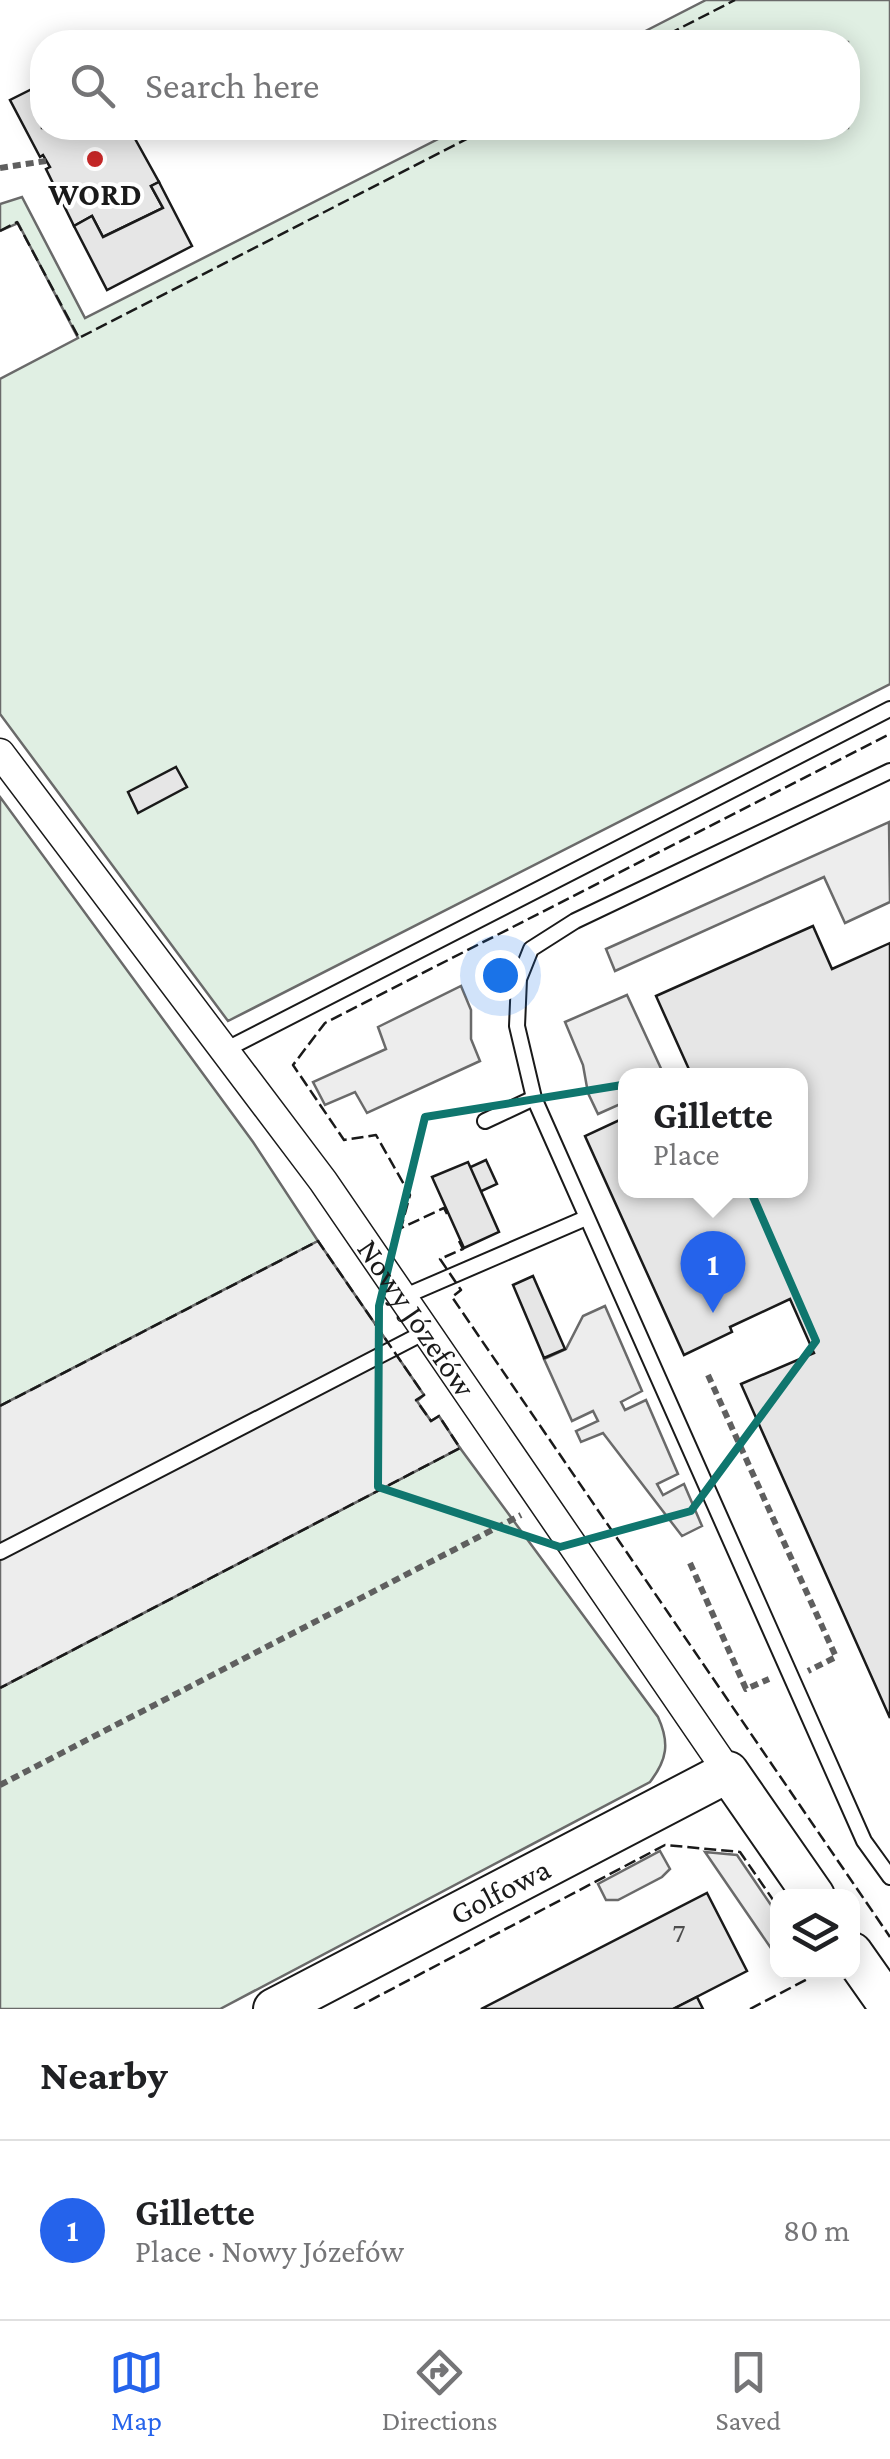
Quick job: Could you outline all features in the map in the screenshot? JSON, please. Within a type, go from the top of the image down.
[{"type":"street","name":"Nowy Józefów","points":[[0,754],[323,1182],[809,1889]]},
{"type":"street","name":"Golfowa","points":[[274,2009],[728,1772]]},
{"type":"street","points":[[860,1964],[890,2007]]},
{"type":"lane","points":[[224,1051],[890,709]]},
{"type":"lane","points":[[890,771],[575,921],[530,949],[519,978],[517,1026],[534,1098],[586,1218],[864,1840],[890,1877]]},
{"type":"lane","points":[[486,1121],[534,1098]]},
{"type":"lane","points":[[404,1297],[586,1218]]},
{"type":"lane","points":[[0,1552],[427,1331]]},
{"type":"path","points":[[0,168],[46,161]]},
{"type":"path","points":[[0,1785],[544,1503]]},
{"type":"highlighted area","points":[[622,1085],[737,1160],[816,1341],[691,1511],[560,1547],[378,1487],[379,1306],[425,1117]]},
{"type":"green space","points":[[706,0],[890,0],[890,684],[228,1021],[0,714],[0,379],[78,338],[18,223],[0,231],[0,204],[22,197],[85,318],[436,140],[860,140],[860,30],[647,30]]},
{"type":"green space","points":[[0,797],[253,1142],[318,1241],[0,1406]]},
{"type":"green space","points":[[460,1448],[658,1717],[665,1751],[650,1782],[220,2009],[0,2009],[0,1688]]},
{"type":"shaded area","points":[[889,822],[890,902],[845,923],[824,877],[615,971],[606,949]]},
{"type":"shaded area","points":[[461,986],[471,1010],[471,1039],[480,1061],[367,1113],[355,1092],[325,1105],[313,1082],[386,1049],[378,1027]]},
{"type":"shaded area","points":[[627,995],[661,1068],[618,1068],[618,1105],[598,1114],[565,1022]]},
{"type":"shaded area","points":[[318,1241],[424,1395],[417,1401],[431,1421],[439,1416],[460,1448],[0,1688],[0,1406]]},
{"type":"shaded area","points":[[605,1306],[642,1391],[621,1402],[625,1410],[646,1400],[678,1474],[657,1484],[663,1495],[684,1484],[702,1526],[682,1536],[603,1433],[581,1442],[576,1431],[598,1421],[593,1411],[572,1421],[544,1359],[566,1349],[583,1316]]},
{"type":"shaded area","points":[[660,1851],[670,1869],[662,1877],[618,1900],[606,1900],[598,1884]]},
{"type":"shaded area","points":[[705,1852],[737,1855],[770,1904],[770,1947]]},
{"type":"building","name":"WORD","points":[[30,90],[30,138],[10,100]]},
{"type":"building","name":"WORD","points":[[31,140],[136,140],[159,182],[151,186],[163,208],[103,237],[92,216],[74,226],[46,169],[50,167],[43,155],[40,157]]},
{"type":"building","points":[[159,182],[192,246],[107,290],[74,226],[92,216],[103,237],[163,208],[151,186]]},
{"type":"building","points":[[176,767],[187,787],[138,813],[128,792]]},
{"type":"building","points":[[813,926],[832,969],[890,943],[890,1718],[741,1384],[814,1353],[790,1299],[730,1327],[732,1332],[684,1355],[585,1136],[618,1121],[618,1198],[808,1198],[808,1068],[688,1068],[656,996]]},
{"type":"building","points":[[486,1160],[497,1184],[451,1205],[440,1181]]},
{"type":"building","points":[[468,1162],[499,1232],[464,1248],[432,1177]]},
{"type":"building","points":[[533,1276],[565,1349],[544,1358],[513,1285]]},
{"type":"building","points":[[707,1893],[747,1971],[673,2009],[481,2009]]},
{"type":"building","points":[[697,1997],[703,2009],[673,2009]]},
{"type":"fence","points":[[676,30],[735,0]]},
{"type":"fence","points":[[0,231],[17,222],[79,338],[465,140]]},
{"type":"fence","points":[[447,1214],[444,1208],[401,1228],[410,1195],[376,1135],[344,1140],[293,1065],[325,1023],[890,734]]},
{"type":"fence","points":[[0,1406],[318,1241],[424,1395],[416,1400],[431,1421],[439,1416],[460,1448],[0,1688]]},
{"type":"fence","points":[[459,1241],[463,1249],[440,1259],[461,1290],[452,1297],[890,1937]]},
{"type":"fence","points":[[354,2009],[665,1845],[740,1852],[770,1895]]},
{"type":"fence","points":[[750,2009],[808,1979]]},
{"type":"place","name":"WORD","points":[[95,159]]},
{"type":"place","name":"Gillette","points":[[713,1313]]}]
